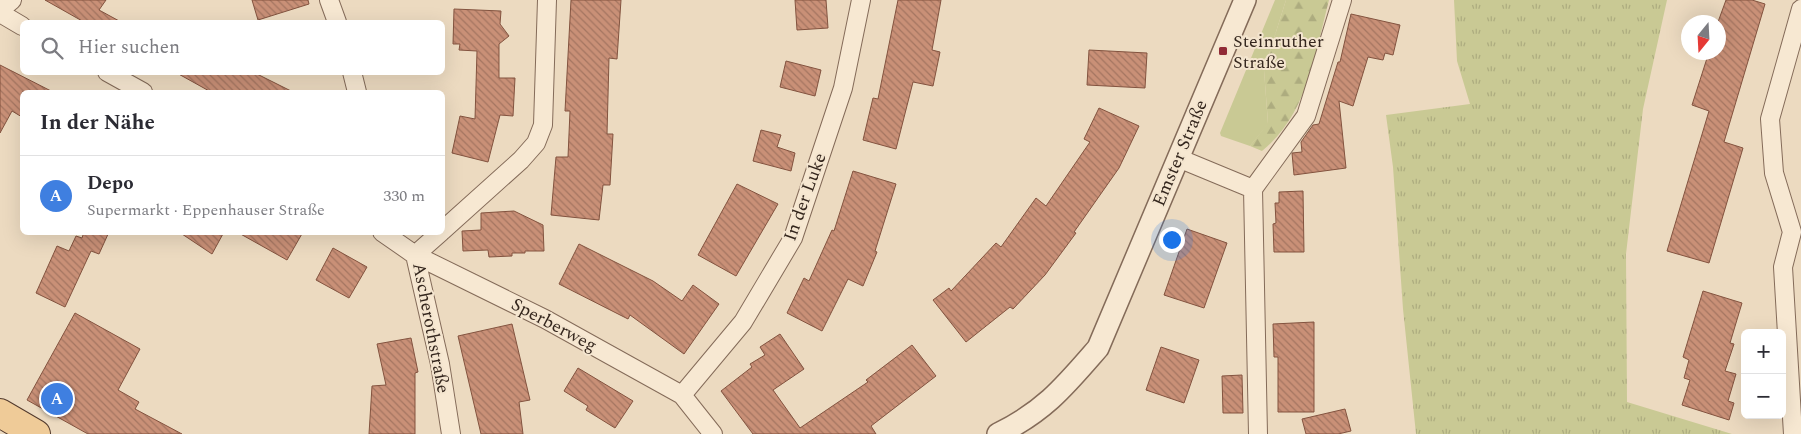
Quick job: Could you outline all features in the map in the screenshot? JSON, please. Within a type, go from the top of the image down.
[{"type":"main road","points":[[0,412],[36,434]]},
{"type":"street","points":[[12,0],[0,12],[20,25]]},
{"type":"street","points":[[329,0],[336,20]]},
{"type":"street","name":"Ascherothstraße","points":[[445,229],[521,160],[536,143],[543,126],[547,0]]},
{"type":"street","name":"In der Luke","points":[[682,395],[743,322],[792,238],[843,88],[861,0]]},
{"type":"street","name":"Emster Straße","points":[[998,434],[1020,423],[1058,395],[1098,348],[1244,0]]},
{"type":"street","points":[[1258,434],[1253,189],[1306,116],[1342,0]]},
{"type":"street","points":[[1794,434],[1783,267],[1797,234],[1774,172],[1770,119],[1801,9]]},
{"type":"street","points":[[112,75],[139,90]]},
{"type":"street","points":[[353,75],[356,90]]},
{"type":"street","points":[[1178,158],[1253,189]]},
{"type":"street","name":"Sperberweg","points":[[389,235],[415,255],[545,319],[682,395],[713,434]]},
{"type":"street","name":"Ascherothstraße","points":[[438,235],[415,255],[440,364],[451,434]]},
{"type":"green space","points":[[1275,0],[1286,0],[1264,70],[1268,124],[1250,146],[1221,136],[1220,133]]},
{"type":"green space","points":[[1286,0],[1329,0],[1308,82],[1300,101],[1278,136],[1262,151],[1250,146],[1268,123],[1264,70]]},
{"type":"green space","points":[[1454,0],[1667,0],[1643,109],[1626,254],[1627,402],[1732,434],[1416,434],[1403,309],[1393,167],[1386,115],[1470,104],[1457,61]]},
{"type":"building","points":[[45,0],[106,0],[99,10],[117,20],[80,20]]},
{"type":"building","points":[[252,0],[308,0],[309,4],[258,20]]},
{"type":"building","points":[[571,0],[621,0],[617,59],[609,58],[607,134],[613,134],[610,185],[603,185],[599,220],[551,215],[556,157],[568,157],[570,111],[565,111]]},
{"type":"building","points":[[795,0],[826,0],[828,28],[797,30]]},
{"type":"building","points":[[898,0],[941,0],[932,50],[940,52],[933,86],[913,82],[896,149],[863,140],[873,98],[878,99]]},
{"type":"building","points":[[1726,0],[1752,0],[1765,4],[1724,142],[1743,148],[1709,263],[1667,251],[1709,111],[1692,105],[1706,60],[1726,60],[1726,15],[1721,15]]},
{"type":"building","points":[[454,9],[501,11],[500,24],[509,36],[499,44],[499,78],[515,78],[513,116],[500,115],[488,162],[452,153],[460,116],[475,119],[477,51],[459,50],[460,44],[453,44]]},
{"type":"building","points":[[1351,14],[1400,25],[1393,55],[1385,53],[1383,60],[1368,57],[1353,106],[1339,101],[1346,168],[1294,175],[1292,153],[1302,152],[1301,142],[1313,125],[1319,124],[1338,62],[1340,62]]},
{"type":"building","points":[[1089,50],[1147,53],[1145,88],[1087,85]]},
{"type":"building","points":[[786,61],[821,70],[815,96],[780,87]]},
{"type":"building","points":[[0,65],[49,90],[20,90],[20,116],[12,111],[0,133]]},
{"type":"building","points":[[180,75],[259,75],[289,90],[207,90]]},
{"type":"building","points":[[1099,108],[1139,126],[1119,168],[1074,232],[1076,233],[1045,275],[1013,309],[1010,307],[966,342],[933,300],[949,288],[951,291],[996,243],[1001,247],[1036,198],[1046,206],[1090,142],[1084,139]]},
{"type":"building","points":[[761,130],[781,135],[777,147],[795,153],[791,171],[753,161]]},
{"type":"building","points":[[853,171],[896,184],[875,251],[877,252],[863,286],[848,279],[822,331],[787,313],[804,278],[809,281],[832,230],[834,231]]},
{"type":"building","points":[[737,184],[778,204],[736,276],[698,255]]},
{"type":"building","points":[[1303,191],[1304,252],[1274,252],[1273,224],[1276,223],[1275,203],[1279,203],[1279,192]]},
{"type":"building","points":[[514,211],[543,225],[544,251],[525,251],[525,253],[512,253],[512,256],[489,257],[488,250],[463,251],[462,231],[481,230],[481,213]]},
{"type":"building","points":[[1187,229],[1227,243],[1204,308],[1164,295]]},
{"type":"building","points":[[83,235],[108,235],[99,254],[91,251],[65,307],[36,293],[57,246],[69,251],[76,236],[82,238]]},
{"type":"building","points":[[184,235],[222,235],[212,254]]},
{"type":"building","points":[[242,235],[301,235],[287,260]]},
{"type":"building","points":[[579,244],[653,281],[682,301],[693,285],[719,304],[684,354],[630,315],[628,319],[559,284]]},
{"type":"building","points":[[333,248],[367,267],[349,298],[316,280]]},
{"type":"building","points":[[1703,291],[1742,303],[1730,343],[1734,344],[1725,371],[1736,374],[1728,401],[1734,403],[1729,420],[1682,405],[1690,380],[1684,378],[1689,360],[1683,357]]},
{"type":"building","points":[[75,313],[140,349],[118,390],[139,402],[135,409],[182,434],[88,434],[27,400]]},
{"type":"building","points":[[1314,322],[1314,412],[1278,412],[1278,357],[1274,357],[1273,324]]},
{"type":"building","points":[[512,324],[530,400],[519,402],[523,434],[481,434],[458,336]]},
{"type":"building","points":[[780,334],[804,369],[773,390],[800,428],[868,382],[866,380],[912,345],[936,376],[871,426],[876,434],[753,434],[721,391],[752,367],[750,364],[765,355],[760,347]]},
{"type":"building","points":[[411,338],[418,372],[415,373],[415,434],[369,434],[372,386],[386,385],[377,344]]},
{"type":"building","points":[[1161,347],[1199,360],[1184,403],[1146,390]]},
{"type":"building","points":[[578,368],[633,401],[615,428],[586,410],[588,406],[564,391]]},
{"type":"building","points":[[1242,375],[1243,413],[1223,413],[1222,376]]},
{"type":"building","points":[[1345,409],[1351,431],[1338,434],[1306,434],[1302,419]]},
{"type":"place","name":"Steinruther Straße","points":[[1223,51]]},
{"type":"place","name":"Depo","points":[[57,399]]}]
